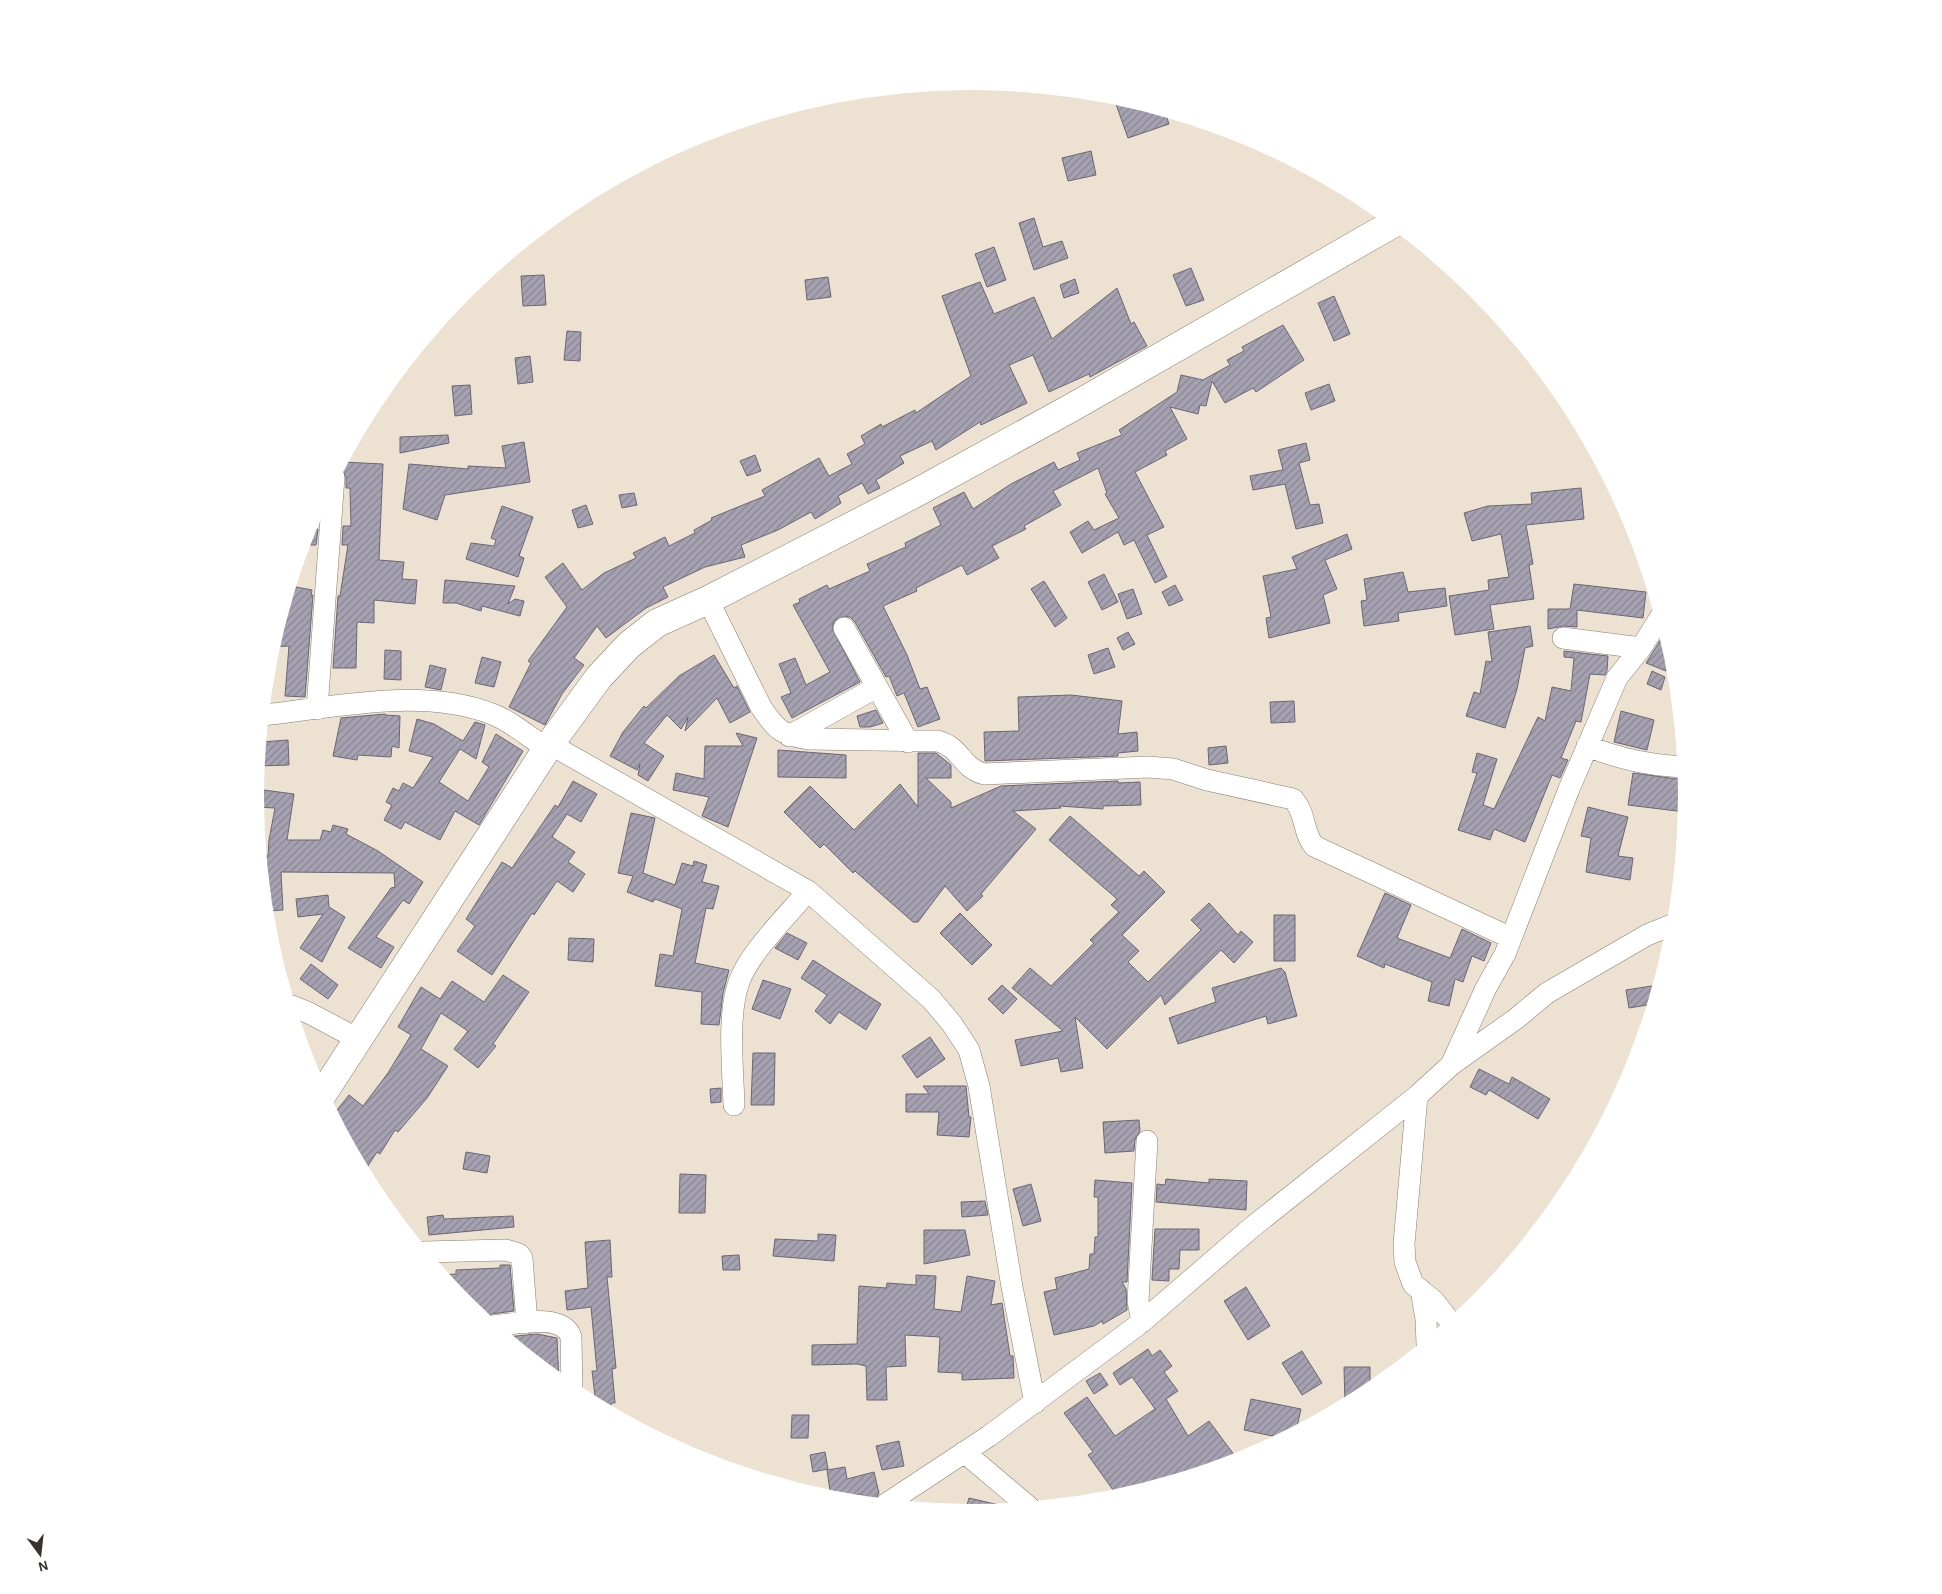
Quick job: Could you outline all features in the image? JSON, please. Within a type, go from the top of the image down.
[{"type":"highway","points":[[327,1088],[548,747],[599,677],[629,645],[657,623],[708,600],[914,494],[1071,408],[1388,226]]},
{"type":"street","points":[[317,708],[333,493]]},
{"type":"street","points":[[708,600],[761,707],[772,723],[789,736],[809,739],[938,741],[954,747],[973,771],[984,774],[1148,767],[1173,769],[1207,780],[1292,799],[1304,815],[1308,838],[1314,846],[1511,938]]},
{"type":"street","points":[[1451,1065],[1511,938],[1616,678],[1641,648],[1656,623]]},
{"type":"street","points":[[844,628],[908,742]]},
{"type":"street","points":[[1563,638],[1641,648]]},
{"type":"street","points":[[789,736],[877,687]]},
{"type":"street","points":[[269,714],[370,702],[439,702],[471,707],[493,714],[548,747],[808,891],[931,999],[969,1050],[979,1086],[1012,1287],[1035,1403]]},
{"type":"street","points":[[1587,746],[1620,759],[1677,767]]},
{"type":"street","points":[[734,1105],[733,1017],[739,981],[752,959],[808,891]]},
{"type":"street","points":[[893,1499],[1035,1403],[1142,1322],[1251,1228],[1416,1096],[1451,1065],[1518,1018],[1547,993],[1647,935],[1665,928]]},
{"type":"street","points":[[297,1009],[358,1039]]},
{"type":"street","points":[[1416,1096],[1404,1244],[1408,1273],[1413,1284],[1434,1301],[1448,1319]]},
{"type":"street","points":[[1142,1322],[1138,1301],[1147,1141]]},
{"type":"street","points":[[430,1252],[506,1250],[519,1254],[522,1258],[527,1323]]},
{"type":"street","points":[[1421,1290],[1427,1337]]},
{"type":"street","points":[[501,1325],[550,1322],[562,1324],[569,1330],[571,1338],[572,1380]]},
{"type":"street","points":[[964,1452],[1023,1502]]},
{"type":"building","points":[[1116,106],[1167,118],[1169,124],[1128,138]]},
{"type":"building","points":[[1091,151],[1096,175],[1068,181],[1062,158]]},
{"type":"building","points":[[1034,218],[1043,247],[1062,241],[1068,258],[1034,270],[1019,223]]},
{"type":"building","points":[[994,247],[1006,280],[987,287],[975,254]]},
{"type":"building","points":[[1191,268],[1204,300],[1186,306],[1173,275]]},
{"type":"building","points":[[544,275],[546,305],[523,306],[521,276]]},
{"type":"building","points":[[828,277],[831,297],[807,300],[805,280]]},
{"type":"building","points":[[1075,279],[1079,293],[1064,298],[1060,285]]},
{"type":"building","points":[[980,282],[994,314],[1034,297],[1052,339],[1117,288],[1131,324],[1134,322],[1147,346],[1090,377],[1089,374],[1049,392],[1033,355],[1009,365],[1027,403],[981,425],[980,422],[936,450],[932,441],[900,456],[904,463],[876,480],[880,488],[868,494],[862,483],[838,496],[841,503],[815,519],[811,512],[778,530],[741,545],[745,557],[705,567],[663,587],[668,597],[646,608],[606,638],[597,626],[574,658],[584,665],[562,694],[545,725],[509,707],[531,663],[528,661],[567,607],[545,577],[563,563],[582,590],[604,573],[636,558],[633,553],[665,537],[669,546],[695,533],[694,530],[712,520],[711,518],[765,496],[762,490],[819,458],[829,476],[852,464],[847,454],[865,444],[861,436],[881,424],[882,427],[915,410],[916,413],[971,376],[942,296]]},
{"type":"building","points":[[1334,296],[1350,334],[1334,341],[1318,303]]},
{"type":"building","points":[[1283,325],[1304,360],[1256,392],[1253,388],[1225,403],[1212,381],[1206,406],[1200,405],[1198,414],[1170,407],[1187,439],[1165,451],[1167,455],[1135,472],[1164,527],[1147,535],[1167,577],[1155,583],[1134,540],[1124,545],[1118,532],[1082,553],[1070,532],[1088,521],[1094,530],[1119,518],[1105,494],[1107,493],[1098,468],[1053,491],[1061,505],[1024,526],[1026,529],[992,546],[999,558],[967,575],[962,565],[916,588],[917,591],[883,606],[907,655],[920,689],[927,687],[940,719],[918,727],[904,693],[897,696],[889,676],[886,677],[855,622],[850,617],[844,616],[834,621],[832,628],[860,682],[792,718],[781,697],[791,693],[779,664],[795,658],[806,685],[830,672],[793,605],[800,602],[799,599],[827,585],[829,589],[870,571],[867,564],[906,547],[905,543],[941,525],[933,508],[964,492],[973,509],[1011,484],[1054,462],[1058,470],[1080,460],[1077,453],[1122,435],[1119,430],[1177,392],[1181,375],[1203,380],[1230,365],[1227,360],[1244,351],[1242,347]]},
{"type":"building","points":[[567,331],[581,332],[580,361],[564,360]]},
{"type":"building","points":[[530,356],[533,382],[518,384],[515,358]]},
{"type":"building","points":[[1329,384],[1335,401],[1311,410],[1305,393]]},
{"type":"building","points":[[470,385],[472,414],[455,416],[452,386]]},
{"type":"building","points":[[448,435],[449,443],[400,453],[400,437]]},
{"type":"building","points":[[524,442],[530,482],[445,495],[437,520],[403,509],[409,464],[468,469],[468,466],[506,468],[502,446]]},
{"type":"building","points":[[1306,443],[1310,460],[1299,463],[1310,505],[1319,504],[1323,523],[1296,529],[1285,484],[1253,490],[1250,476],[1283,470],[1278,450]]},
{"type":"building","points":[[755,455],[761,471],[747,476],[740,461]]},
{"type":"building","points":[[349,462],[383,464],[379,560],[404,562],[402,579],[417,580],[415,604],[374,600],[374,623],[357,622],[356,668],[333,668],[338,596],[340,596],[348,545],[342,545],[343,526],[351,526],[350,488],[346,488],[346,477],[343,472]]},
{"type":"building","points":[[1581,488],[1584,519],[1526,525],[1533,564],[1529,565],[1534,599],[1490,605],[1494,629],[1455,635],[1449,596],[1489,590],[1488,580],[1509,577],[1501,534],[1472,541],[1464,513],[1488,506],[1532,504],[1531,493]]},
{"type":"building","points":[[634,493],[637,505],[622,508],[619,495]]},
{"type":"building","points":[[586,505],[593,524],[578,528],[572,510]]},
{"type":"building","points":[[502,506],[533,517],[519,556],[524,558],[518,577],[466,559],[471,543],[494,546],[496,540],[491,538]]},
{"type":"building","points":[[318,529],[316,545],[311,545]]},
{"type":"building","points":[[1347,534],[1352,549],[1325,560],[1337,589],[1323,595],[1330,623],[1269,638],[1266,618],[1271,617],[1263,576],[1297,569],[1292,557]]},
{"type":"building","points":[[1403,572],[1408,592],[1445,588],[1447,606],[1398,613],[1399,621],[1364,626],[1361,601],[1367,600],[1364,579]]},
{"type":"building","points":[[1104,574],[1118,602],[1102,610],[1088,582]]},
{"type":"building","points":[[445,580],[515,586],[508,604],[515,599],[524,601],[520,616],[482,606],[481,611],[456,603],[443,603]]},
{"type":"building","points":[[1044,581],[1067,618],[1055,627],[1031,589]]},
{"type":"building","points":[[1574,584],[1646,592],[1643,618],[1577,610],[1577,627],[1564,626],[1548,629],[1548,609],[1570,609]]},
{"type":"building","points":[[1175,585],[1183,600],[1169,606],[1162,592]]},
{"type":"building","points":[[297,587],[312,590],[305,697],[285,696],[289,646],[281,646]]},
{"type":"building","points":[[1133,589],[1142,614],[1127,619],[1118,594]]},
{"type":"building","points":[[1530,626],[1533,646],[1525,648],[1517,689],[1505,728],[1466,716],[1474,692],[1480,694],[1486,661],[1492,662],[1488,632]]},
{"type":"building","points":[[1128,632],[1135,644],[1123,650],[1117,638]]},
{"type":"building","points":[[1660,641],[1666,671],[1646,663]]},
{"type":"building","points":[[1108,648],[1115,667],[1094,674],[1088,655]]},
{"type":"building","points":[[385,650],[401,651],[401,680],[384,679]]},
{"type":"building","points":[[1564,651],[1608,656],[1607,671],[1605,675],[1590,674],[1581,722],[1576,721],[1561,758],[1568,760],[1560,778],[1552,775],[1525,842],[1494,829],[1490,840],[1458,830],[1477,773],[1472,772],[1477,753],[1497,759],[1483,805],[1494,809],[1538,717],[1545,721],[1552,687],[1571,691],[1574,658],[1564,657]]},
{"type":"building","points":[[714,655],[734,688],[737,686],[750,712],[730,723],[717,698],[685,731],[688,717],[681,729],[667,715],[644,743],[664,756],[648,781],[638,775],[640,764],[637,770],[610,756],[623,732],[644,706],[646,708],[679,676]]},
{"type":"building","points":[[482,657],[501,662],[494,687],[475,683]]},
{"type":"building","points":[[430,665],[446,669],[441,690],[425,687]]},
{"type":"building","points":[[1652,671],[1665,677],[1661,690],[1647,684]]},
{"type":"building","points":[[1071,695],[1122,701],[1118,734],[1137,732],[1138,751],[1118,753],[1118,756],[985,761],[984,732],[1019,731],[1018,697]]},
{"type":"building","points":[[1294,701],[1295,722],[1271,723],[1270,702]]},
{"type":"building","points":[[876,710],[883,723],[870,727],[860,727],[857,716]]},
{"type":"building","points":[[1621,711],[1654,720],[1647,750],[1614,742]]},
{"type":"building","points":[[385,714],[400,716],[399,748],[392,746],[391,757],[358,755],[357,760],[333,756],[341,718]]},
{"type":"building","points":[[417,719],[434,724],[463,741],[475,722],[485,725],[476,759],[460,749],[439,782],[468,801],[489,767],[482,762],[496,734],[523,751],[479,825],[455,811],[440,840],[405,822],[401,829],[384,820],[392,805],[386,802],[393,788],[399,791],[403,783],[413,788],[433,757],[409,751]]},
{"type":"building","points":[[736,733],[757,738],[728,827],[702,816],[709,797],[673,790],[676,773],[704,779],[705,746],[743,746]]},
{"type":"building","points":[[288,740],[289,765],[265,766],[267,742]]},
{"type":"building","points":[[1226,746],[1228,763],[1209,765],[1208,748]]},
{"type":"building","points":[[778,750],[846,755],[846,778],[778,777]]},
{"type":"building","points":[[918,753],[936,753],[951,765],[951,778],[926,778],[951,802],[951,808],[1001,786],[1118,781],[1118,783],[1140,782],[1141,805],[1103,806],[1103,809],[1059,806],[1061,808],[1013,811],[1036,829],[981,894],[983,896],[967,911],[945,886],[918,922],[913,922],[855,871],[853,873],[824,844],[820,848],[784,812],[810,786],[854,830],[900,784],[918,807]]},
{"type":"building","points":[[1633,773],[1677,779],[1677,811],[1628,805]]},
{"type":"building","points":[[573,781],[597,794],[581,822],[567,814],[552,837],[575,852],[568,862],[585,874],[573,892],[557,881],[534,915],[532,913],[492,975],[457,951],[475,926],[466,919],[502,862],[512,868],[555,805],[558,807]]},
{"type":"building","points":[[264,790],[294,794],[287,840],[320,840],[323,830],[331,832],[333,825],[348,829],[346,834],[378,851],[423,882],[409,904],[403,900],[376,937],[394,947],[381,968],[348,948],[391,888],[395,887],[394,873],[281,872],[283,910],[274,911],[267,856],[275,808],[264,807]]},
{"type":"building","points":[[1588,807],[1628,817],[1618,856],[1633,858],[1630,880],[1586,872],[1591,838],[1581,836]]},
{"type":"building","points":[[631,813],[655,818],[643,873],[675,885],[682,863],[693,866],[694,861],[707,865],[702,882],[719,886],[713,909],[706,908],[695,963],[729,970],[723,993],[719,1025],[701,1024],[702,992],[655,986],[660,954],[673,956],[682,909],[655,899],[653,902],[627,892],[633,876],[618,873]]},
{"type":"building","points":[[1070,816],[1139,876],[1144,871],[1165,892],[1122,935],[1139,951],[1128,962],[1148,982],[1201,930],[1191,920],[1209,903],[1238,935],[1241,931],[1253,942],[1234,963],[1221,950],[1165,1005],[1161,995],[1107,1049],[1075,1017],[1083,1068],[1061,1072],[1058,1058],[1021,1066],[1015,1040],[1063,1031],[1012,988],[1030,968],[1051,986],[1094,943],[1090,940],[1119,912],[1111,905],[1117,899],[1049,840]]},
{"type":"building","points":[[1385,893],[1411,905],[1397,938],[1450,958],[1462,929],[1491,943],[1484,961],[1472,956],[1463,982],[1455,979],[1449,1006],[1428,1001],[1432,982],[1385,964],[1384,968],[1357,956]]},
{"type":"building","points":[[328,895],[329,907],[345,917],[322,962],[300,948],[323,914],[298,917],[296,899]]},
{"type":"building","points":[[960,913],[992,945],[972,965],[940,933]]},
{"type":"building","points":[[1274,915],[1295,915],[1295,961],[1274,961]]},
{"type":"building","points":[[787,933],[807,943],[798,960],[775,948]]},
{"type":"building","points":[[569,938],[594,939],[593,962],[568,960]]},
{"type":"building","points":[[813,960],[881,1004],[866,1030],[839,1012],[830,1024],[815,1011],[827,995],[801,978]]},
{"type":"building","points":[[311,964],[338,985],[328,999],[300,979]]},
{"type":"building","points":[[1281,968],[1285,972],[1297,1016],[1268,1024],[1266,1016],[1178,1044],[1169,1018],[1216,1002],[1212,988]]},
{"type":"building","points":[[503,975],[529,992],[493,1044],[496,1046],[478,1068],[454,1049],[468,1031],[441,1013],[421,1049],[448,1066],[427,1098],[398,1132],[395,1130],[380,1154],[377,1152],[368,1165],[337,1110],[349,1095],[363,1106],[388,1073],[411,1035],[398,1027],[421,987],[440,999],[452,981],[484,1002]]},
{"type":"building","points":[[763,980],[791,989],[780,1019],[752,1009]]},
{"type":"building","points":[[1002,985],[1017,999],[1003,1014],[988,999]]},
{"type":"building","points":[[1652,986],[1646,1005],[1629,1008],[1626,990]]},
{"type":"building","points":[[930,1037],[945,1059],[917,1078],[902,1056]]},
{"type":"building","points":[[753,1053],[775,1053],[774,1105],[751,1105]]},
{"type":"building","points":[[1479,1069],[1509,1084],[1512,1077],[1550,1099],[1538,1119],[1489,1090],[1486,1095],[1470,1087]]},
{"type":"building","points":[[923,1086],[966,1086],[969,1117],[971,1117],[969,1137],[937,1135],[939,1112],[906,1112],[906,1094],[929,1094]]},
{"type":"building","points":[[721,1088],[721,1102],[711,1103],[710,1089]]},
{"type":"building","points":[[1139,1120],[1140,1131],[1135,1140],[1134,1151],[1105,1153],[1103,1122]]},
{"type":"building","points":[[466,1152],[490,1156],[487,1173],[463,1169]]},
{"type":"building","points":[[680,1174],[706,1175],[705,1213],[679,1213]]},
{"type":"building","points":[[1166,1179],[1209,1183],[1209,1179],[1247,1181],[1246,1210],[1156,1202],[1157,1184],[1165,1185]]},
{"type":"building","points":[[1095,1180],[1132,1183],[1127,1282],[1122,1282],[1126,1289],[1127,1310],[1103,1324],[1102,1321],[1094,1326],[1054,1335],[1044,1292],[1057,1289],[1055,1278],[1089,1269],[1090,1254],[1094,1254],[1095,1237],[1098,1237],[1098,1197],[1094,1197]]},
{"type":"building","points":[[1031,1184],[1041,1221],[1023,1226],[1013,1189]]},
{"type":"building","points":[[985,1201],[988,1215],[962,1217],[961,1202]]},
{"type":"building","points":[[443,1215],[444,1219],[513,1216],[514,1227],[429,1235],[427,1217]]},
{"type":"building","points":[[1155,1229],[1199,1229],[1199,1250],[1180,1250],[1179,1269],[1169,1269],[1169,1281],[1152,1280]]},
{"type":"building","points":[[924,1230],[965,1230],[970,1255],[924,1264]]},
{"type":"building","points":[[818,1234],[836,1235],[834,1261],[773,1256],[775,1239],[818,1241]]},
{"type":"building","points":[[610,1240],[612,1277],[607,1277],[616,1368],[612,1369],[615,1403],[611,1403],[611,1405],[595,1395],[592,1371],[597,1371],[591,1307],[567,1310],[565,1291],[588,1288],[585,1242]]},
{"type":"building","points":[[739,1255],[740,1270],[723,1270],[722,1256]]},
{"type":"building","points":[[500,1265],[510,1265],[514,1311],[490,1315],[450,1274],[456,1274],[456,1270],[500,1268]]},
{"type":"building","points":[[916,1275],[936,1276],[934,1309],[961,1312],[967,1276],[995,1281],[991,1305],[1002,1303],[1010,1356],[1013,1356],[1014,1378],[962,1380],[962,1373],[938,1372],[940,1337],[905,1335],[906,1366],[886,1367],[887,1400],[867,1400],[866,1366],[857,1364],[812,1365],[812,1345],[857,1344],[859,1286],[886,1288],[887,1283],[916,1285]]},
{"type":"building","points":[[1246,1287],[1270,1326],[1248,1340],[1224,1301]]},
{"type":"building","points":[[537,1334],[557,1338],[559,1371],[541,1358],[514,1336]]},
{"type":"building","points":[[1148,1349],[1152,1356],[1160,1350],[1172,1366],[1164,1372],[1178,1391],[1166,1399],[1188,1436],[1209,1421],[1233,1453],[1154,1480],[1112,1489],[1088,1455],[1093,1452],[1064,1413],[1087,1397],[1115,1436],[1155,1409],[1132,1377],[1120,1385],[1113,1373]]},
{"type":"building","points":[[1302,1351],[1322,1383],[1302,1395],[1282,1363]]},
{"type":"building","points":[[1344,1367],[1370,1367],[1370,1381],[1345,1397]]},
{"type":"building","points":[[1100,1373],[1108,1385],[1094,1394],[1086,1381]]},
{"type":"building","points":[[1251,1399],[1301,1409],[1298,1423],[1273,1436],[1244,1430]]},
{"type":"building","points":[[792,1415],[809,1415],[808,1438],[791,1438]]},
{"type":"building","points":[[899,1441],[904,1466],[882,1470],[876,1446]]},
{"type":"building","points":[[825,1452],[828,1469],[813,1472],[810,1455]]},
{"type":"building","points":[[845,1467],[847,1479],[874,1472],[879,1493],[876,1498],[830,1489],[827,1470]]},
{"type":"building","points":[[969,1498],[991,1503],[971,1504],[967,1504]]}]
